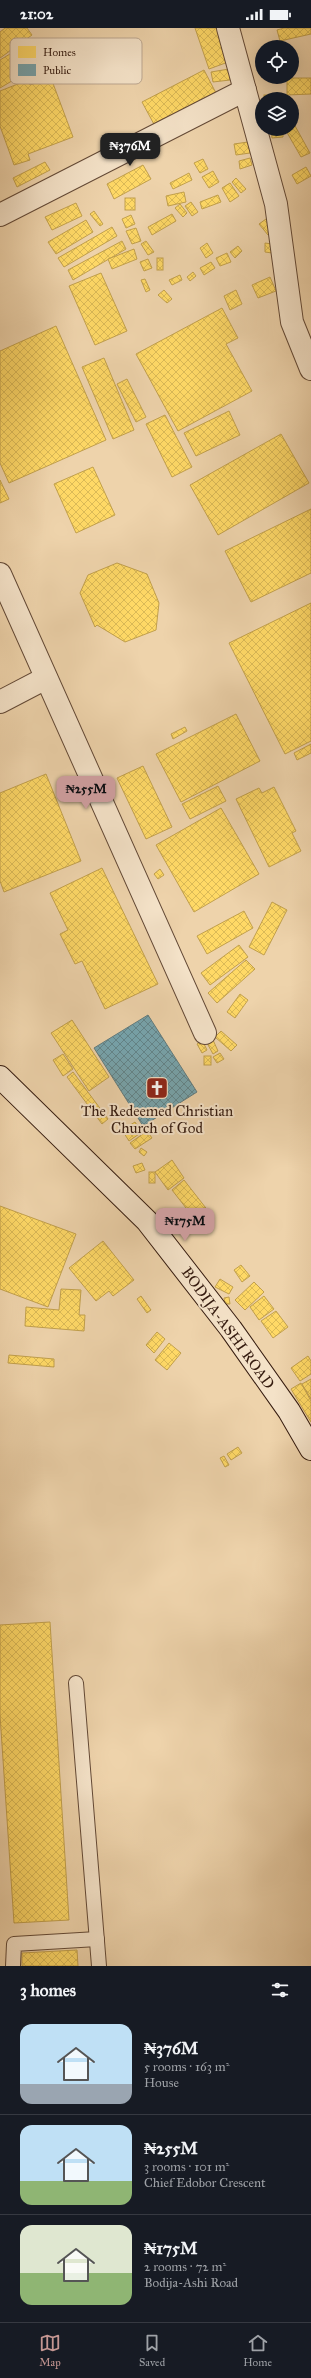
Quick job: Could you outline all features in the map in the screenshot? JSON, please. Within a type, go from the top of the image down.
[{"type":"street","points":[[228,28],[276,204],[292,322],[311,369]]},
{"type":"street","points":[[0,215],[245,90]]},
{"type":"street","points":[[0,574],[205,1033]]},
{"type":"street","points":[[0,702],[46,678]]},
{"type":"street","name":"BODIJA-ASHI ROAD","points":[[1,1082],[147,1221],[231,1330],[289,1411],[311,1449]]},
{"type":"lane","points":[[76,1683],[99,1966]]},
{"type":"lane","points":[[13,1966],[14,1944],[97,1939]]},
{"type":"building: Homes","points":[[5,28],[27,28],[32,35],[28,38],[10,38],[10,51],[0,58],[0,32]]},
{"type":"building: Homes","points":[[195,28],[220,28],[231,61],[209,69]]},
{"type":"building: Homes","points":[[284,28],[311,28],[311,34],[280,40],[277,30]]},
{"type":"building: Homes","points":[[10,54],[10,82],[0,88],[0,60]]},
{"type":"building: Homes","points":[[229,69],[230,80],[213,82],[211,72]]},
{"type":"building: Homes","points":[[204,70],[216,93],[156,128],[142,102]]},
{"type":"building: Homes","points":[[299,78],[311,78],[311,94],[299,94],[299,92],[287,92],[287,84],[299,84]]},
{"type":"building: Homes","points":[[18,84],[53,84],[73,137],[28,154],[30,160],[14,165],[0,126],[0,91]]},
{"type":"building: Homes","points":[[299,133],[310,153],[301,157],[289,136],[299,136]]},
{"type":"building: Homes","points":[[272,136],[283,136],[283,137],[272,138]]},
{"type":"building: Homes","points":[[248,142],[250,153],[236,155],[234,144]]},
{"type":"building: Homes","points":[[250,158],[252,165],[240,169],[239,161]]},
{"type":"building: Homes","points":[[203,159],[208,169],[200,173],[194,163]]},
{"type":"building: Homes","points":[[45,162],[50,170],[17,187],[13,178]]},
{"type":"building: Homes","points":[[143,165],[151,179],[114,199],[107,184]]},
{"type":"building: Homes","points":[[306,167],[311,176],[297,184],[292,175]]},
{"type":"building: Homes","points":[[213,171],[219,182],[209,188],[202,177]]},
{"type":"building: Homes","points":[[189,173],[192,180],[173,189],[170,183]]},
{"type":"building: Homes","points":[[236,178],[246,189],[241,193],[232,182]]},
{"type":"building: Homes","points":[[230,183],[239,196],[230,202],[222,188]]},
{"type":"building: Homes","points":[[184,192],[186,202],[168,206],[166,196]]},
{"type":"building: Homes","points":[[218,195],[221,202],[202,209],[200,202]]},
{"type":"building: Homes","points":[[125,198],[135,198],[135,210],[125,210]]},
{"type":"building: Homes","points":[[191,202],[198,212],[192,216],[185,206]]},
{"type":"building: Homes","points":[[76,203],[82,216],[52,230],[45,217]]},
{"type":"building: Homes","points":[[180,204],[187,213],[183,217],[175,208]]},
{"type":"building: Homes","points":[[94,211],[103,224],[100,226],[90,214]]},
{"type":"building: Homes","points":[[172,214],[176,221],[152,235],[148,227]]},
{"type":"building: Homes","points":[[131,215],[135,224],[126,228],[122,219]]},
{"type":"building: Homes","points":[[266,219],[274,230],[268,235],[259,224]]},
{"type":"building: Homes","points":[[86,220],[93,232],[56,254],[48,242]]},
{"type":"building: Homes","points":[[112,227],[117,236],[64,267],[58,258]]},
{"type":"building: Homes","points":[[136,228],[141,241],[132,244],[126,231]]},
{"type":"building: Homes","points":[[122,241],[126,249],[73,280],[68,270]]},
{"type":"building: Homes","points":[[146,241],[154,252],[148,255],[141,244]]},
{"type":"building: Homes","points":[[207,243],[213,253],[206,258],[200,248]]},
{"type":"building: Homes","points":[[265,243],[272,244],[272,253],[265,252]]},
{"type":"building: Homes","points":[[238,246],[242,251],[235,258],[230,252]]},
{"type":"building: Homes","points":[[134,249],[137,259],[112,269],[108,259]]},
{"type":"building: Homes","points":[[227,253],[231,262],[220,266],[216,258]]},
{"type":"building: Homes","points":[[157,258],[163,258],[163,270],[157,270]]},
{"type":"building: Homes","points":[[148,259],[152,268],[144,271],[140,262]]},
{"type":"building: Homes","points":[[211,262],[215,268],[204,275],[200,268]]},
{"type":"building: Homes","points":[[193,272],[196,276],[190,281],[187,277]]},
{"type":"building: Homes","points":[[101,273],[127,331],[95,345],[69,286]]},
{"type":"building: Homes","points":[[180,275],[182,280],[172,285],[169,280]]},
{"type":"building: Homes","points":[[270,277],[276,291],[258,298],[252,285]]},
{"type":"building: Homes","points":[[145,279],[150,290],[146,292],[141,280]]},
{"type":"building: Homes","points":[[164,290],[172,299],[167,303],[158,295]]},
{"type":"building: Homes","points":[[236,290],[242,304],[230,310],[224,296]]},
{"type":"building: Homes","points":[[222,308],[238,338],[226,344],[252,391],[178,431],[136,354]]},
{"type":"building: Homes","points":[[56,326],[106,440],[9,483],[0,463],[0,351]]},
{"type":"building: Homes","points":[[104,358],[134,430],[113,439],[82,367]]},
{"type":"building: Homes","points":[[127,379],[146,417],[136,422],[117,384]]},
{"type":"building: Homes","points":[[229,411],[240,435],[196,456],[184,433]]},
{"type":"building: Homes","points":[[165,415],[192,467],[172,477],[146,424]]},
{"type":"building: Homes","points":[[281,434],[309,483],[218,535],[190,485]]},
{"type":"building: Homes","points":[[93,467],[115,515],[76,533],[54,484]]},
{"type":"building: Homes","points":[[0,480],[9,499],[0,503]]},
{"type":"building: Homes","points":[[311,509],[311,573],[251,602],[225,551]]},
{"type":"building: Homes","points":[[117,563],[147,574],[159,603],[156,630],[125,642],[97,625],[95,627],[80,593],[88,575]]},
{"type":"building: Homes","points":[[311,603],[311,741],[285,754],[229,643]]},
{"type":"building: Homes","points":[[236,714],[260,761],[181,802],[156,754]]},
{"type":"building: Homes","points":[[185,727],[187,731],[173,739],[171,734]]},
{"type":"building: Homes","points":[[311,744],[311,753],[297,760],[294,753]]},
{"type":"building: Homes","points":[[143,766],[172,827],[146,839],[117,778]]},
{"type":"building: Homes","points":[[46,774],[81,861],[4,892],[0,881],[0,793]]},
{"type":"building: Homes","points":[[218,786],[226,801],[190,819],[182,804]]},
{"type":"building: Homes","points":[[274,787],[296,831],[292,833],[301,851],[269,867],[236,799],[259,788],[262,793]]},
{"type":"building: Homes","points":[[221,808],[259,874],[194,912],[156,845]]},
{"type":"building: Homes","points":[[102,868],[158,984],[105,1009],[82,961],[75,964],[60,934],[68,930],[50,893]]},
{"type":"building: Homes","points":[[160,869],[164,875],[158,879],[154,874]]},
{"type":"building: Homes","points":[[272,902],[287,910],[264,955],[249,947]]},
{"type":"building: Homes","points":[[244,911],[253,928],[207,954],[197,936]]},
{"type":"building: Homes","points":[[239,945],[248,957],[210,985],[201,973]]},
{"type":"building: Homes","points":[[246,960],[255,969],[217,1003],[208,993]]},
{"type":"building: Homes","points":[[240,994],[248,1000],[235,1018],[227,1012]]},
{"type":"building: Homes","points":[[72,1020],[109,1077],[89,1091],[51,1033]]},
{"type":"building: Homes","points":[[221,1031],[237,1045],[231,1051],[215,1037]]},
{"type":"building: Homes","points":[[202,1040],[207,1050],[202,1053],[197,1044]]},
{"type":"building: Homes","points":[[213,1040],[218,1051],[213,1054],[207,1043]]},
{"type":"building: Homes","points":[[220,1053],[224,1059],[217,1063],[213,1057]]},
{"type":"building: Homes","points":[[63,1054],[73,1069],[63,1076],[53,1060]]},
{"type":"building: Homes","points":[[204,1056],[211,1056],[211,1065],[204,1065]]},
{"type":"building: Homes","points":[[73,1072],[108,1119],[102,1124],[67,1077]]},
{"type":"building: Homes","points":[[135,1122],[142,1132],[129,1141],[122,1130]]},
{"type":"building: Homes","points":[[147,1131],[152,1138],[135,1149],[130,1143]]},
{"type":"building: Homes","points":[[141,1148],[147,1152],[144,1156],[139,1152]]},
{"type":"building: Homes","points":[[172,1160],[184,1178],[168,1190],[155,1172]]},
{"type":"building: Homes","points":[[142,1163],[145,1170],[136,1173],[133,1166]]},
{"type":"building: Homes","points":[[149,1172],[155,1172],[155,1183],[149,1183]]},
{"type":"building: Homes","points":[[184,1180],[209,1212],[197,1222],[172,1190]]},
{"type":"building: Homes","points":[[0,1206],[76,1234],[48,1307],[0,1289]]},
{"type":"building: Homes","points":[[103,1241],[134,1280],[113,1296],[109,1291],[96,1301],[69,1268]]},
{"type":"building: Homes","points":[[241,1265],[250,1276],[242,1282],[234,1270]]},
{"type":"building: Homes","points":[[220,1279],[233,1287],[229,1294],[215,1287]]},
{"type":"building: Homes","points":[[254,1282],[264,1292],[245,1310],[235,1300]]},
{"type":"building: Homes","points":[[61,1289],[81,1290],[79,1315],[85,1315],[84,1331],[25,1326],[26,1307],[59,1310]]},
{"type":"building: Homes","points":[[141,1296],[151,1310],[147,1313],[137,1299]]},
{"type":"building: Homes","points":[[264,1296],[274,1309],[259,1320],[250,1307]]},
{"type":"building: Homes","points":[[229,1297],[230,1304],[225,1304],[224,1298]]},
{"type":"building: Homes","points":[[276,1311],[288,1327],[273,1338],[261,1321]]},
{"type":"building: Homes","points":[[157,1332],[165,1339],[154,1353],[146,1345]]},
{"type":"building: Homes","points":[[169,1343],[181,1353],[167,1370],[155,1360]]},
{"type":"building: Homes","points":[[9,1355],[54,1359],[54,1367],[8,1363]]},
{"type":"building: Homes","points":[[308,1356],[311,1361],[311,1374],[300,1381],[291,1368]]},
{"type":"building: Homes","points":[[311,1379],[311,1399],[302,1384]]},
{"type":"building: Homes","points":[[301,1383],[311,1401],[311,1422],[291,1389]]},
{"type":"building: Homes","points":[[238,1447],[242,1453],[231,1460],[227,1454]]},
{"type":"building: Homes","points":[[224,1456],[229,1465],[225,1467],[220,1458]]},
{"type":"building: Homes","points":[[50,1622],[69,1920],[14,1923],[0,1715],[0,1625]]},
{"type":"building: Homes","points":[[77,1950],[78,1966],[22,1966],[22,1953]]},
{"type":"building: Public","points":[[148,1015],[197,1092],[143,1126],[94,1048]]},
{"type":"place","name":"The Redeemed Christian Church of God","points":[[157,1088]]}]
